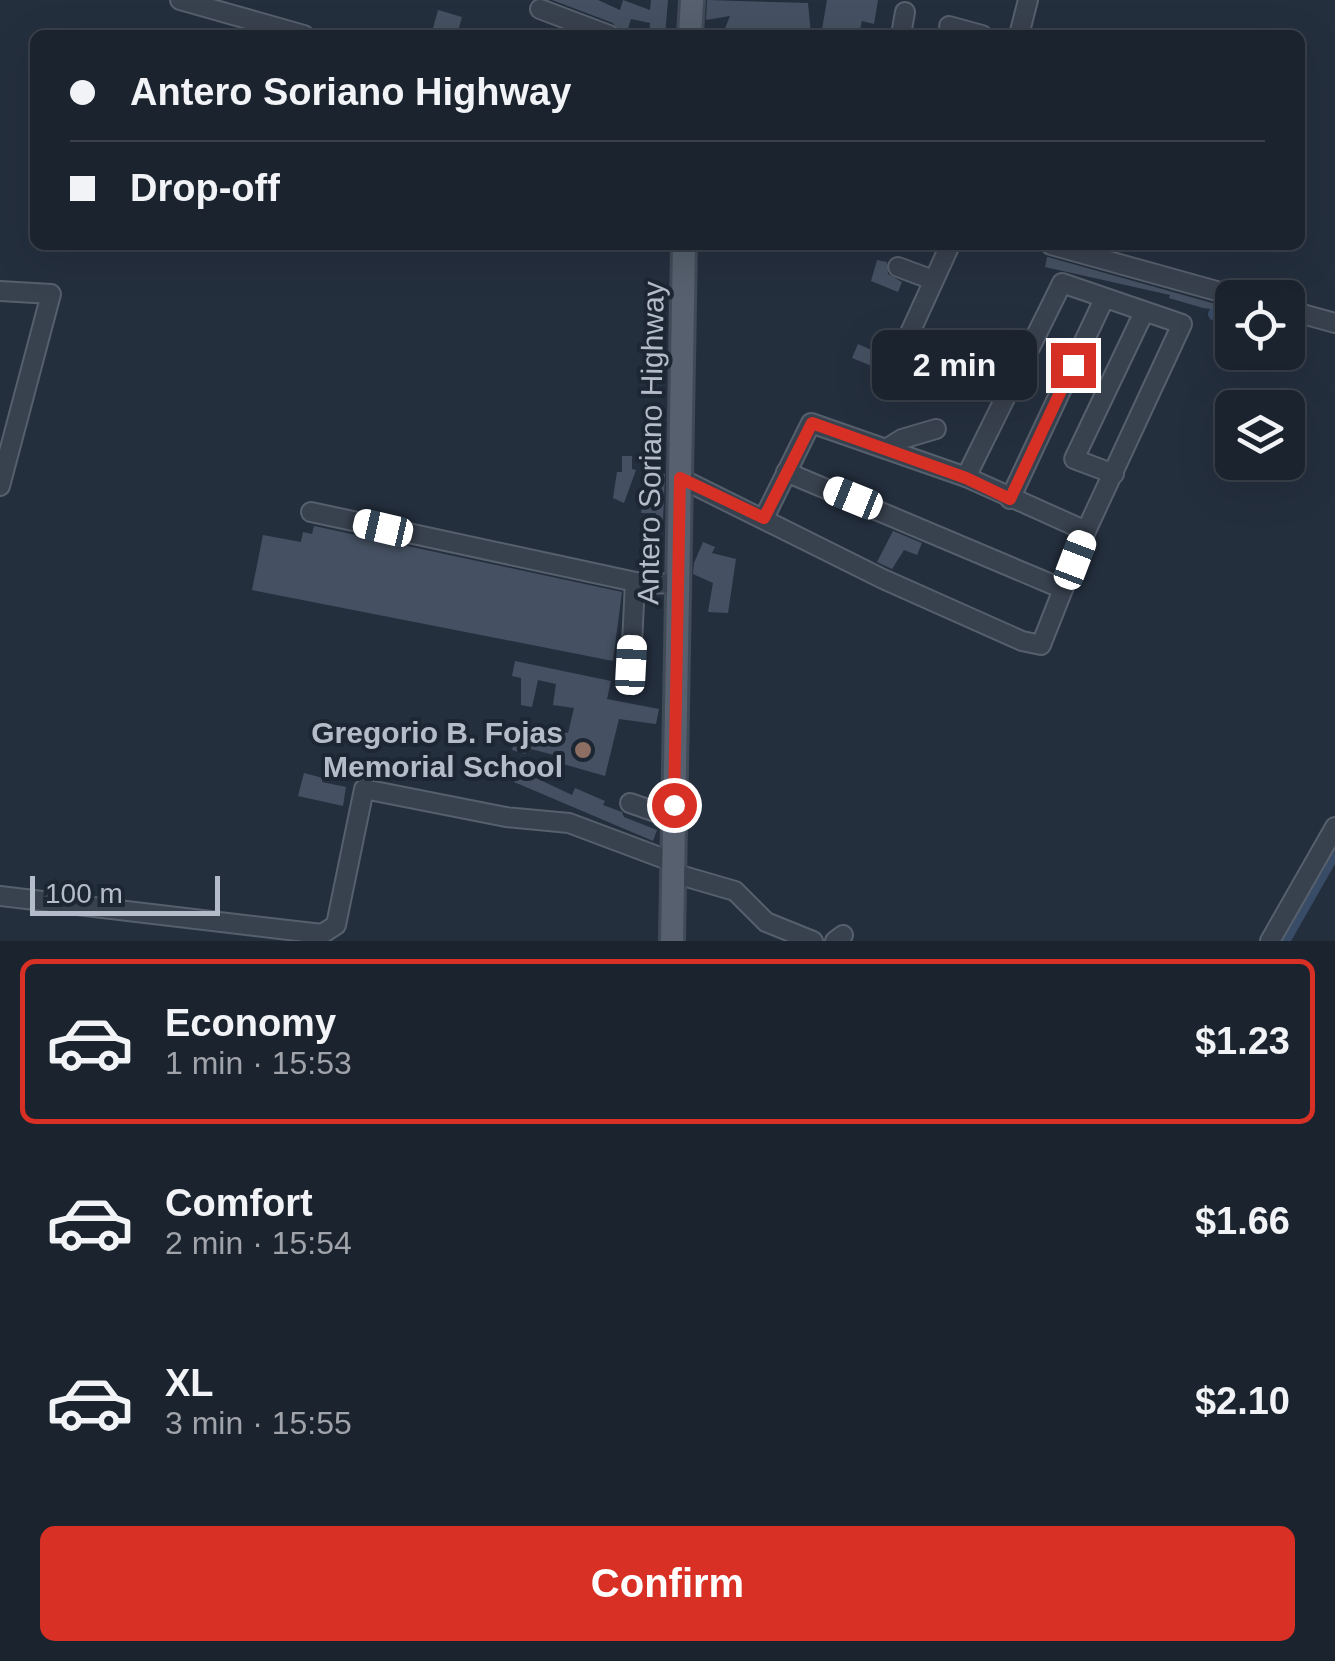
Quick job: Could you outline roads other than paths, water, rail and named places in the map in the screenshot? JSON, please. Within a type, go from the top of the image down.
[{"type":"main road","points":[[690,30],[692,0]]},
{"type":"main road","name":"Antero Soriano Highway","points":[[672,941],[684,250]]},
{"type":"street","points":[[180,0],[286,30]]},
{"type":"street","points":[[1020,30],[1028,0]]},
{"type":"street","points":[[540,9],[596,30]]},
{"type":"street","points":[[902,30],[905,12]]},
{"type":"street","points":[[948,26],[963,30]]},
{"type":"street","points":[[903,348],[948,250]]},
{"type":"street","points":[[1069,250],[1215,291]]},
{"type":"street","points":[[898,267],[933,280]]},
{"type":"street","points":[[680,478],[884,579],[1022,641],[1041,645],[1086,530],[1182,324],[1062,283],[966,478]]},
{"type":"street","points":[[0,486],[51,294],[2,297]]},
{"type":"street","points":[[1010,499],[1104,298]]},
{"type":"street","points":[[1114,474],[1074,458],[1144,312]]},
{"type":"street","points":[[1305,315],[1335,323]]},
{"type":"street","points":[[764,518],[812,423],[966,478],[1086,530]]},
{"type":"street","points":[[886,449],[902,439],[936,429]]},
{"type":"street","points":[[786,472],[1063,589]]},
{"type":"street","points":[[311,512],[635,582],[678,583]]},
{"type":"street","points":[[631,665],[635,582]]},
{"type":"street","points":[[0,896],[322,934],[336,924],[364,789],[506,818],[570,823],[735,891],[766,922],[813,941]]},
{"type":"street","points":[[630,803],[673,818]]},
{"type":"street","points":[[1270,941],[1335,828]]},
{"type":"waterway","points":[[1283,941],[1335,850]]},
{"type":"place","name":"Gregorio B. Fojas Memorial School","points":[[583,750]]}]
